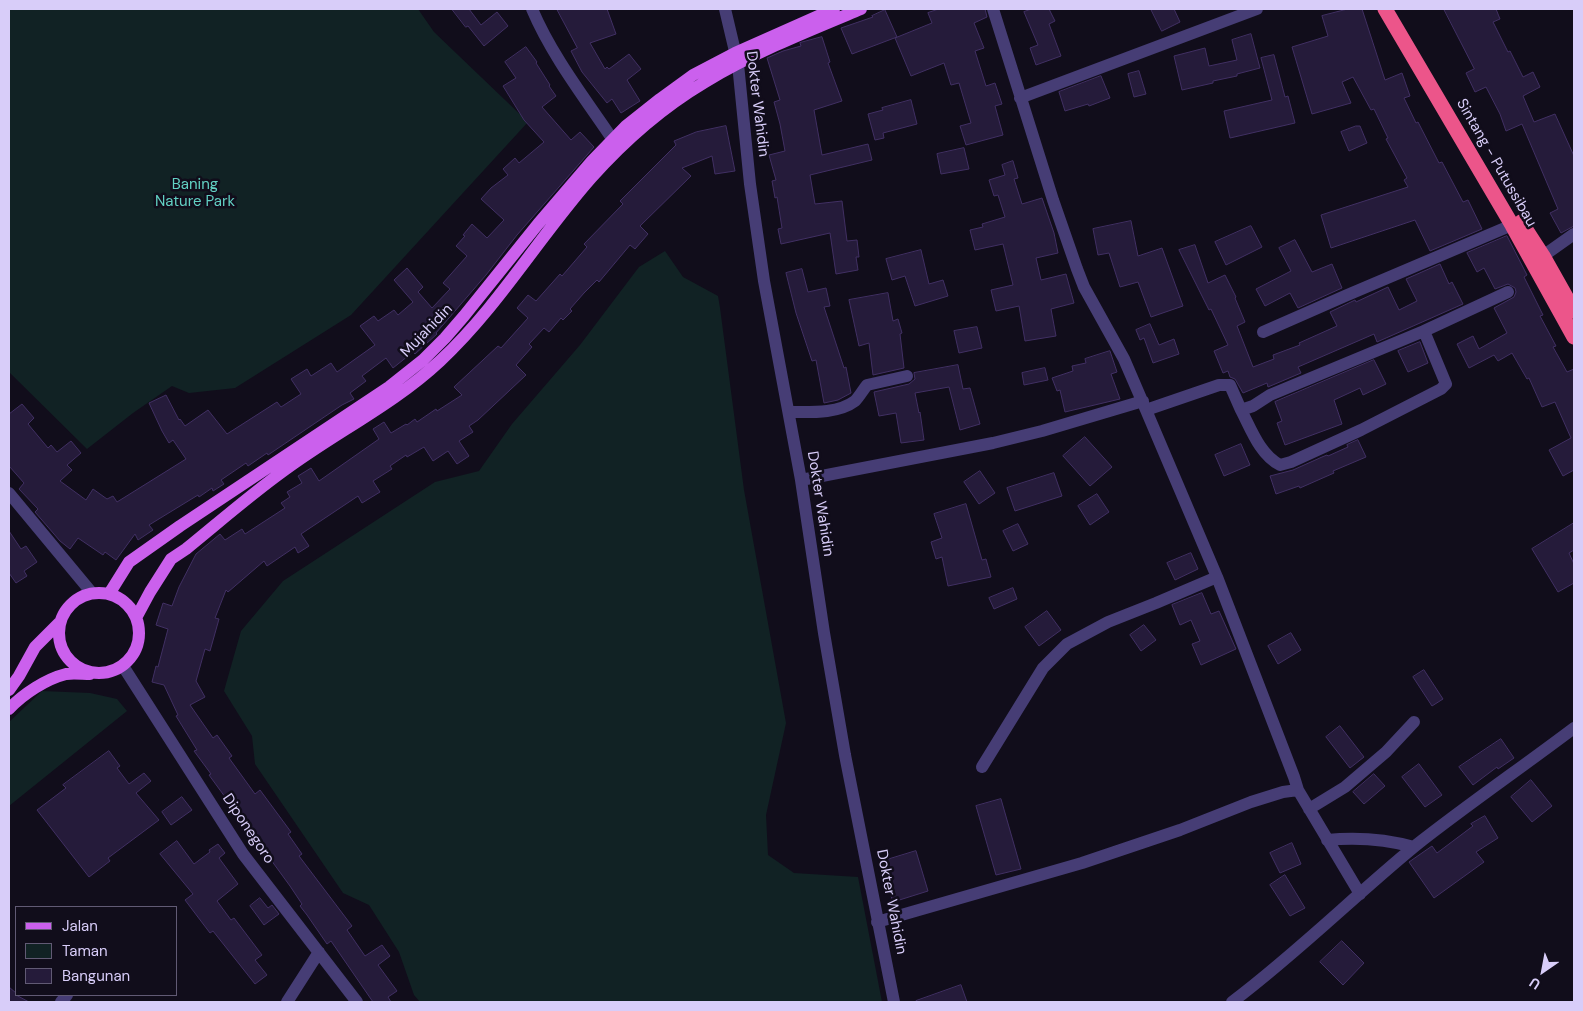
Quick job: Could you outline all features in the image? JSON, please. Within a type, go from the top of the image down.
[{"type":"highway","name":"Sintang - Putussibau","points":[[1385,9],[1512,226],[1574,337]]},
{"type":"highway","name":"Sintang - Putussibau","points":[[1396,9],[1574,311]]},
{"type":"main road","points":[[736,58],[834,9]]},
{"type":"main road","points":[[736,58],[785,41],[860,9]]},
{"type":"main road","name":"Mujahidin","points":[[109,594],[129,562],[180,526],[389,388],[423,360],[445,338],[592,161],[626,126],[673,88],[693,75],[736,58]]},
{"type":"main road","name":"Mujahidin","points":[[136,618],[172,558],[186,549],[282,472],[397,396],[439,362],[474,325],[551,226],[607,161],[660,113],[736,58]]},
{"type":"main road","points":[[9,690],[36,647],[59,623],[66,609],[77,598],[92,593],[109,594],[126,603],[136,618],[139,631],[138,644],[132,656],[122,666],[98,675],[67,674],[36,688],[9,709]]},
{"type":"main road","points":[[59,623],[60,645],[65,655],[72,663],[98,675]]},
{"type":"street","points":[[532,9],[542,32],[556,56],[613,140]]},
{"type":"street","name":"Dokter Wahidin","points":[[725,9],[736,58],[764,281],[801,480],[824,633],[877,922],[894,1002]]},
{"type":"street","points":[[993,9],[1067,243],[1084,287],[1124,359],[1217,577],[1298,790],[1360,894]]},
{"type":"street","points":[[1020,98],[1258,9]]},
{"type":"street","points":[[1263,332],[1512,226]]},
{"type":"street","points":[[1543,256],[1574,234]]},
{"type":"street","points":[[1241,410],[1252,406],[1270,395],[1424,331],[1508,292]]},
{"type":"street","points":[[801,480],[993,443],[1226,384],[1233,388],[1241,410],[1261,447],[1272,461],[1280,465],[1291,462],[1361,430],[1441,389],[1446,384],[1424,331]]},
{"type":"street","points":[[789,412],[835,409],[856,400],[866,385],[906,376]]},
{"type":"street","points":[[9,493],[92,593]]},
{"type":"street","points":[[982,766],[1044,668],[1068,644],[1108,622],[1217,577]]},
{"type":"street","name":"Diponegoro","points":[[122,666],[243,854],[357,1002]]},
{"type":"street","points":[[1309,809],[1345,787],[1386,752],[1414,722]]},
{"type":"street","points":[[1232,1002],[1305,942],[1414,847],[1574,728]]},
{"type":"street","points":[[877,922],[1082,863],[1180,830],[1251,802],[1283,792],[1298,790]]},
{"type":"street","points":[[1327,840],[1371,839],[1414,847]]},
{"type":"street","points":[[287,1002],[319,952]]},
{"type":"green space","name":"Baning Nature Park","points":[[9,9],[418,9],[434,32],[528,122],[351,315],[235,388],[189,393],[172,386],[133,413],[87,449],[9,372]]},
{"type":"green space","points":[[665,251],[683,277],[718,296],[744,490],[786,723],[766,815],[768,855],[794,873],[858,877],[882,1002],[420,1002],[414,995],[399,952],[369,905],[343,893],[255,764],[252,736],[224,691],[241,631],[283,581],[435,482],[479,471],[512,424],[580,345],[639,267]]},
{"type":"green space","points":[[42,691],[90,693],[117,699],[127,711],[9,806],[9,722]]},
{"type":"building","points":[[452,9],[469,9],[481,25],[497,12],[508,26],[484,46]]},
{"type":"building","points":[[557,9],[607,9],[616,34],[590,43],[605,69],[607,67],[609,69],[629,54],[641,69],[627,80],[640,101],[621,113],[612,99],[607,103],[582,72],[571,51],[577,48]]},
{"type":"building","points":[[939,9],[985,9],[987,17],[974,23],[984,48],[975,51],[986,86],[995,83],[1002,104],[995,106],[1003,135],[966,145],[960,126],[971,123],[959,83],[951,85],[944,63],[911,76],[895,38],[932,23],[928,13]]},
{"type":"building","points":[[1032,9],[1049,9],[1055,21],[1049,24],[1061,56],[1036,65],[1030,48],[1038,45],[1024,12]]},
{"type":"building","points":[[1151,9],[1174,9],[1180,22],[1162,31]]},
{"type":"building","points":[[1348,9],[1362,9],[1385,80],[1402,73],[1410,96],[1404,98],[1416,123],[1418,122],[1439,163],[1442,162],[1463,202],[1468,200],[1482,229],[1430,251],[1415,220],[1331,248],[1321,215],[1408,187],[1404,180],[1407,178],[1386,139],[1388,138],[1374,109],[1371,110],[1353,77],[1342,82],[1351,103],[1312,114],[1292,47],[1328,36],[1322,16]]},
{"type":"building","points":[[1444,9],[1496,9],[1500,19],[1493,22],[1508,52],[1510,51],[1523,77],[1533,72],[1540,87],[1523,96],[1534,122],[1555,114],[1574,156],[1574,226],[1561,233],[1550,213],[1558,209],[1522,124],[1506,131],[1500,114],[1486,87],[1475,92],[1466,73],[1474,69]]},
{"type":"building","points":[[885,10],[897,37],[852,54],[841,28],[873,17]]},
{"type":"building","points":[[1251,34],[1260,68],[1237,74],[1237,76],[1213,81],[1213,83],[1182,90],[1174,56],[1205,48],[1209,66],[1237,60],[1232,40]]},
{"type":"building","points":[[822,37],[830,62],[828,63],[842,101],[814,110],[822,155],[868,144],[872,160],[810,175],[815,204],[842,201],[847,241],[857,240],[859,257],[856,257],[858,270],[836,274],[830,233],[781,244],[778,229],[782,228],[777,197],[775,198],[772,181],[776,180],[769,155],[785,151],[774,102],[780,100],[767,58],[801,46],[800,43]]},
{"type":"building","points":[[526,47],[537,62],[556,96],[542,107],[571,140],[580,132],[594,147],[517,235],[437,334],[415,354],[413,352],[393,368],[386,358],[362,376],[366,381],[350,393],[354,399],[342,405],[268,455],[267,453],[248,466],[246,463],[221,480],[224,484],[213,491],[212,488],[199,497],[198,495],[149,525],[153,530],[138,540],[135,534],[116,560],[105,552],[103,555],[78,538],[70,549],[60,541],[35,512],[38,509],[19,489],[24,483],[9,466],[9,414],[22,404],[34,418],[28,424],[48,448],[51,445],[57,452],[71,441],[81,453],[67,465],[72,470],[60,481],[86,500],[93,489],[107,499],[113,496],[117,502],[186,459],[173,440],[169,443],[149,403],[166,395],[179,420],[185,426],[208,410],[227,434],[277,402],[281,407],[301,394],[291,379],[307,369],[311,376],[331,363],[337,372],[375,345],[360,326],[374,316],[378,321],[394,310],[398,315],[413,302],[394,280],[407,268],[423,287],[418,292],[432,308],[450,289],[443,283],[467,256],[456,246],[472,224],[487,238],[504,220],[481,199],[491,188],[508,175],[503,169],[515,158],[519,163],[544,142],[524,120],[503,86],[516,78],[505,62]]},
{"type":"building","points":[[1274,55],[1285,97],[1288,96],[1295,123],[1230,138],[1224,111],[1272,100],[1261,58]]},
{"type":"building","points":[[1139,71],[1146,94],[1134,97],[1128,74]]},
{"type":"building","points":[[1101,76],[1110,98],[1089,106],[1088,104],[1065,111],[1059,92]]},
{"type":"building","points":[[911,100],[917,124],[883,133],[884,138],[875,140],[868,114]]},
{"type":"building","points":[[726,126],[735,171],[715,174],[712,156],[682,168],[691,176],[640,226],[648,234],[635,249],[630,245],[599,282],[597,280],[584,293],[570,309],[572,311],[563,320],[561,318],[549,332],[544,328],[529,344],[532,347],[516,365],[526,375],[478,420],[469,426],[473,432],[459,441],[469,456],[457,464],[448,451],[433,461],[424,447],[407,457],[406,455],[390,466],[392,469],[373,481],[380,492],[362,503],[358,496],[301,534],[309,546],[298,553],[295,547],[267,566],[264,561],[228,592],[226,590],[215,618],[219,619],[210,651],[205,649],[196,681],[205,697],[190,705],[213,738],[217,735],[232,756],[229,758],[255,794],[260,790],[291,832],[288,834],[302,854],[299,856],[352,926],[347,930],[365,956],[382,945],[390,956],[378,965],[397,991],[388,997],[391,1002],[373,1002],[331,941],[327,944],[300,906],[302,904],[290,886],[209,775],[211,774],[194,751],[197,750],[176,716],[178,715],[164,685],[152,682],[168,629],[156,625],[163,603],[172,606],[179,587],[196,554],[220,534],[225,540],[242,529],[245,534],[285,508],[281,503],[290,497],[287,492],[302,483],[298,476],[311,468],[319,481],[379,439],[373,429],[384,422],[391,433],[415,419],[417,422],[462,395],[454,387],[498,346],[501,348],[528,318],[517,308],[528,295],[536,301],[560,274],[562,276],[587,247],[584,244],[623,204],[620,201],[676,145],[674,141],[696,132]]},
{"type":"building","points":[[1360,126],[1367,143],[1349,151],[1341,132]]},
{"type":"building","points":[[964,148],[969,169],[941,174],[937,154]]},
{"type":"building","points":[[1013,161],[1018,178],[1014,179],[1022,204],[1042,198],[1054,233],[1058,253],[1036,258],[1041,280],[1066,274],[1074,303],[1051,309],[1056,336],[1025,341],[1019,306],[996,311],[991,290],[1013,285],[1003,244],[975,250],[970,230],[983,227],[982,224],[1005,217],[998,195],[994,196],[989,180],[1005,175],[1002,165]]},
{"type":"building","points":[[1131,221],[1138,256],[1162,248],[1183,306],[1151,317],[1138,282],[1120,287],[1109,253],[1098,255],[1093,229]]},
{"type":"building","points":[[1251,226],[1262,247],[1226,265],[1215,242]]},
{"type":"building","points":[[1507,236],[1527,275],[1524,277],[1543,315],[1540,316],[1556,346],[1553,347],[1567,372],[1574,369],[1574,470],[1563,476],[1549,450],[1571,438],[1555,402],[1542,407],[1529,378],[1527,379],[1512,353],[1498,361],[1494,355],[1469,368],[1457,344],[1473,336],[1479,349],[1507,333],[1494,308],[1514,297],[1515,288],[1508,284],[1495,289],[1484,268],[1477,272],[1467,253]]},
{"type":"building","points":[[1295,240],[1312,272],[1332,264],[1342,288],[1298,308],[1290,293],[1265,306],[1256,289],[1291,271],[1279,248]]},
{"type":"building","points":[[1195,245],[1208,283],[1225,275],[1236,297],[1245,322],[1237,326],[1253,367],[1274,359],[1273,355],[1300,345],[1299,343],[1337,326],[1330,312],[1355,300],[1356,302],[1388,287],[1399,310],[1417,301],[1406,279],[1440,264],[1449,284],[1452,282],[1463,304],[1377,342],[1374,334],[1298,367],[1301,373],[1268,387],[1267,383],[1243,393],[1235,379],[1230,377],[1228,371],[1223,373],[1214,351],[1228,345],[1179,250]]},
{"type":"building","points":[[921,250],[929,284],[943,280],[948,296],[915,306],[905,276],[892,280],[886,259]]},
{"type":"building","points":[[802,269],[808,292],[826,288],[830,306],[824,307],[844,368],[846,367],[851,393],[838,400],[824,403],[816,360],[812,361],[796,313],[786,273]]},
{"type":"building","points":[[888,293],[893,321],[898,319],[902,333],[900,334],[904,368],[873,375],[869,343],[859,346],[849,300]]},
{"type":"building","points":[[1150,324],[1159,345],[1174,339],[1179,354],[1153,363],[1144,338],[1140,340],[1136,330]]},
{"type":"building","points":[[977,327],[982,348],[959,353],[954,331]]},
{"type":"building","points":[[1420,342],[1428,363],[1408,372],[1398,351]]},
{"type":"building","points":[[1110,351],[1117,372],[1111,374],[1120,399],[1065,412],[1060,390],[1057,391],[1052,378],[1073,371],[1072,366],[1086,363],[1085,359]]},
{"type":"building","points":[[1374,360],[1386,384],[1363,395],[1360,388],[1334,400],[1342,424],[1285,445],[1277,423],[1282,421],[1275,402]]},
{"type":"building","points":[[958,365],[963,389],[970,388],[980,424],[960,430],[949,387],[915,393],[924,440],[901,443],[896,413],[879,416],[874,392],[909,384],[915,379],[914,373]]},
{"type":"building","points":[[1045,368],[1048,380],[1024,385],[1022,373]]},
{"type":"building","points":[[1085,437],[1112,467],[1090,486],[1063,456]]},
{"type":"building","points":[[1358,440],[1366,457],[1300,488],[1299,486],[1276,494],[1270,476],[1293,470],[1328,456]]},
{"type":"building","points":[[1241,444],[1250,465],[1224,476],[1215,455]]},
{"type":"building","points":[[980,471],[995,493],[979,504],[964,482]]},
{"type":"building","points":[[1054,473],[1062,496],[1015,511],[1007,488]]},
{"type":"building","points":[[1097,494],[1109,512],[1090,525],[1078,506]]},
{"type":"building","points":[[966,504],[982,560],[986,559],[991,577],[948,586],[942,557],[936,559],[931,542],[942,538],[934,514]]},
{"type":"building","points":[[1574,523],[1574,550],[1569,553],[1574,564],[1574,583],[1558,592],[1532,549]]},
{"type":"building","points":[[1018,524],[1028,544],[1013,551],[1003,531]]},
{"type":"building","points":[[9,531],[21,549],[26,546],[37,562],[24,571],[27,576],[16,583],[9,573]]},
{"type":"building","points":[[1191,553],[1198,569],[1175,580],[1167,563]]},
{"type":"building","points":[[1013,588],[1017,599],[994,609],[989,598]]},
{"type":"building","points":[[1202,593],[1211,614],[1219,611],[1236,649],[1201,665],[1192,644],[1200,641],[1191,620],[1180,625],[1172,605]]},
{"type":"building","points":[[1047,611],[1061,630],[1039,646],[1025,627]]},
{"type":"building","points":[[1144,625],[1156,640],[1141,651],[1130,635]]},
{"type":"building","points":[[1291,633],[1301,650],[1278,664],[1268,646]]},
{"type":"building","points":[[1424,670],[1443,699],[1432,706],[1413,677]]},
{"type":"building","points":[[1340,726],[1364,757],[1350,768],[1326,737]]},
{"type":"building","points":[[1501,739],[1514,758],[1498,769],[1497,767],[1473,785],[1459,767]]},
{"type":"building","points":[[109,751],[120,766],[117,768],[129,784],[144,773],[151,781],[136,793],[159,820],[108,858],[110,861],[89,877],[37,810],[66,788],[63,785]]},
{"type":"building","points":[[1419,764],[1442,795],[1425,807],[1402,777]]},
{"type":"building","points":[[1374,774],[1385,786],[1364,804],[1353,792]]},
{"type":"building","points":[[1531,780],[1552,806],[1532,822],[1511,797]]},
{"type":"building","points":[[182,797],[192,810],[171,825],[162,812]]},
{"type":"building","points":[[1001,799],[1021,869],[996,875],[976,806]]},
{"type":"building","points":[[1485,816],[1498,838],[1476,852],[1484,862],[1434,898],[1409,862],[1432,846],[1437,853],[1473,826],[1471,824]]},
{"type":"building","points":[[177,841],[194,864],[218,844],[225,853],[219,858],[238,884],[217,901],[231,920],[234,918],[262,955],[255,960],[267,975],[255,984],[213,931],[210,933],[185,900],[193,894],[160,854]]},
{"type":"building","points":[[1292,843],[1301,864],[1280,873],[1270,853]]},
{"type":"building","points":[[916,851],[928,891],[893,902],[880,862]]},
{"type":"building","points":[[1285,875],[1305,908],[1290,916],[1270,885]]},
{"type":"building","points":[[260,898],[268,908],[272,905],[279,914],[264,925],[250,906]]},
{"type":"building","points":[[1342,941],[1364,963],[1343,985],[1320,962]]},
{"type":"building","points":[[961,985],[967,1002],[916,1002],[916,1001]]},
{"type":"building","points":[[9,987],[15,992],[15,996],[29,1002],[9,1002]]}]
